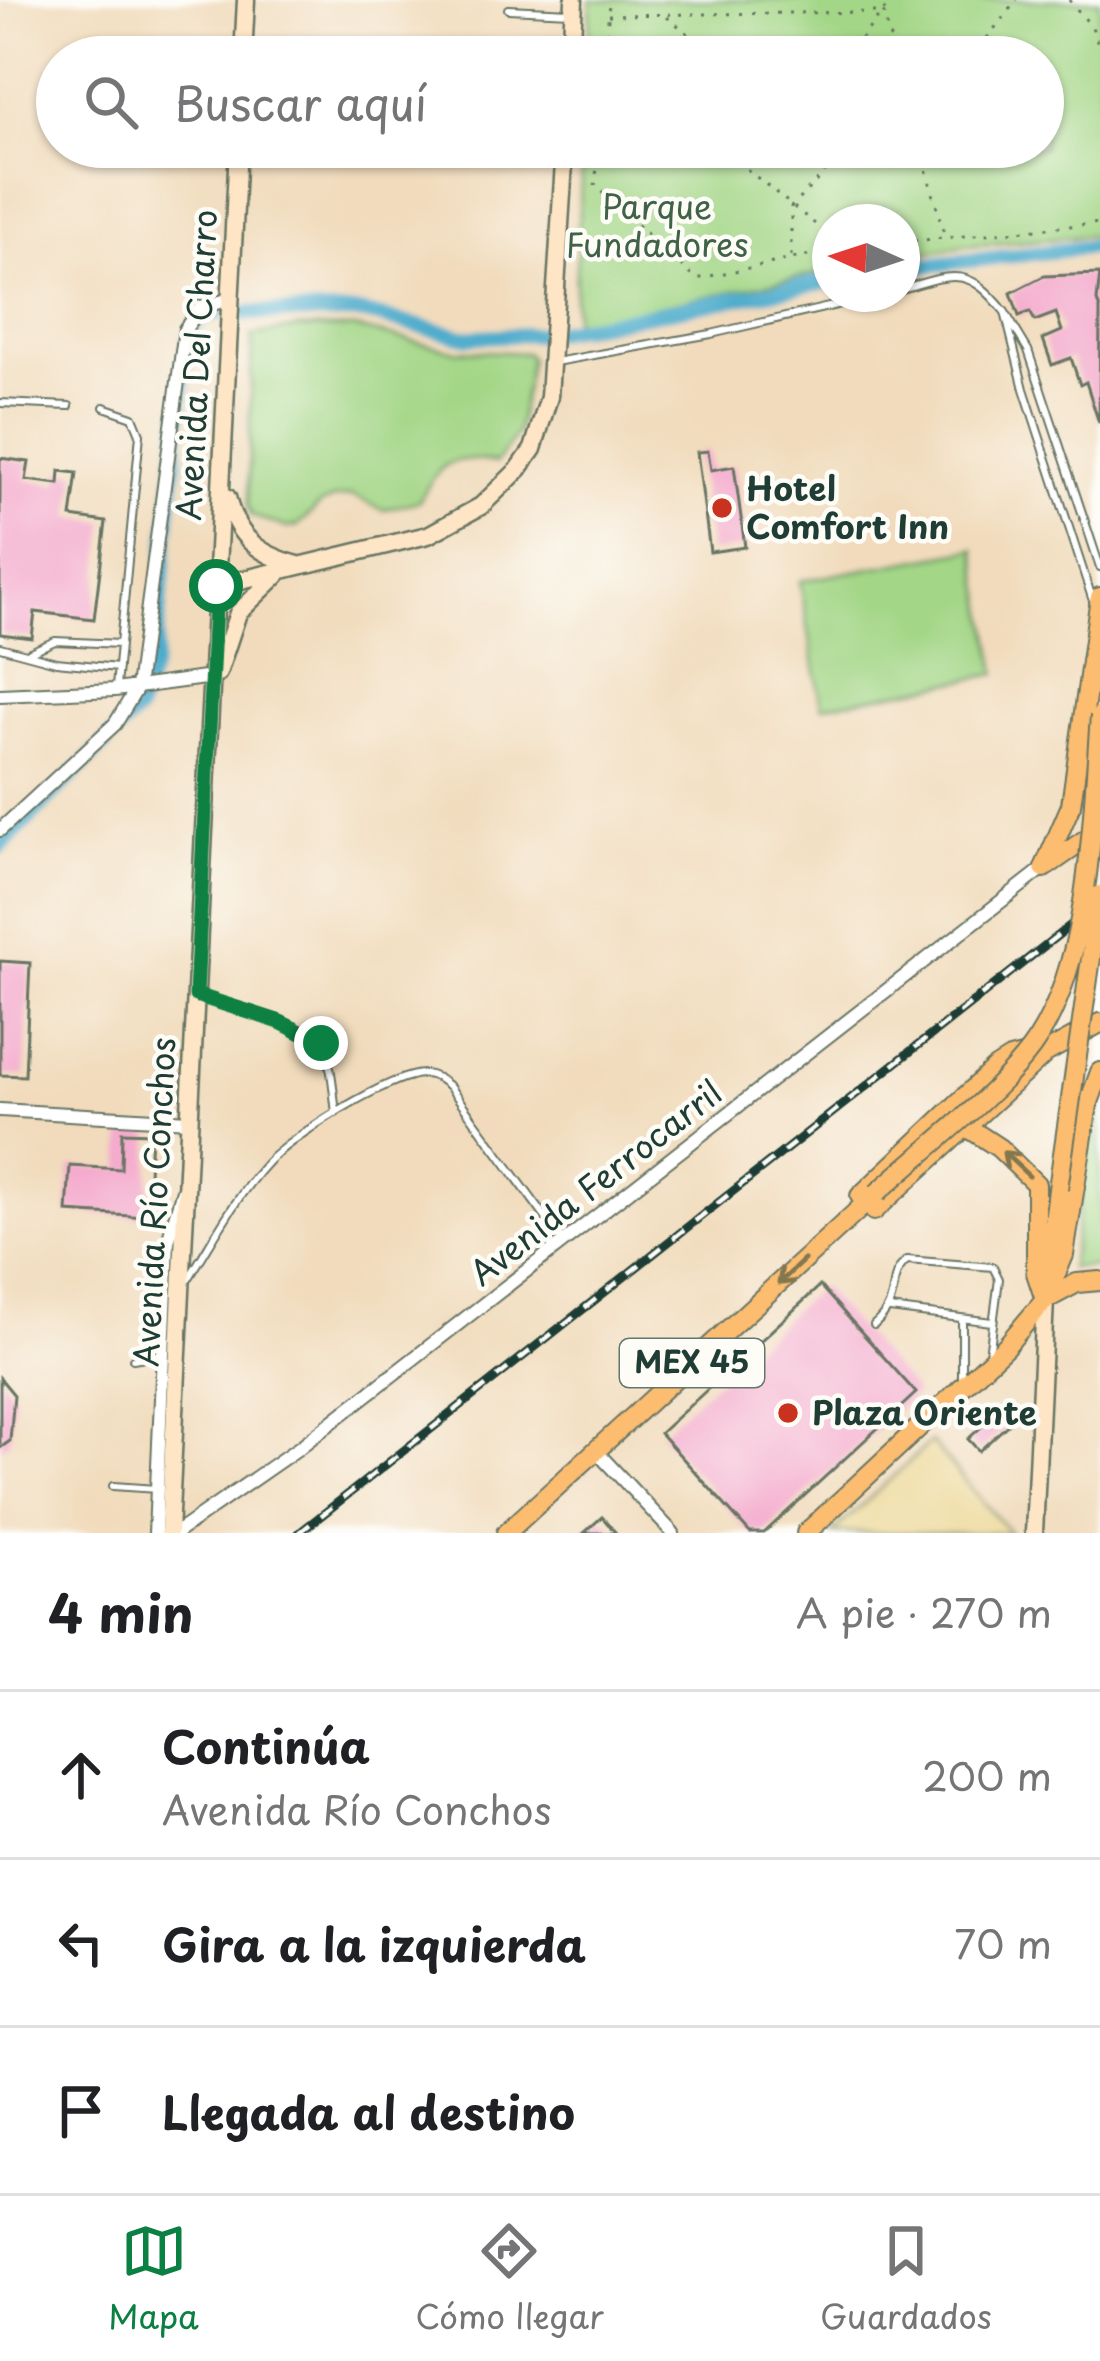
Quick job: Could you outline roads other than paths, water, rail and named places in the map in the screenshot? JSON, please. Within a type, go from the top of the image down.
[{"type":"main road","points":[[244,36],[246,0]]},
{"type":"main road","points":[[572,36],[574,6]]},
{"type":"main road","name":"Avenida Del Charro","points":[[216,586],[237,168]]},
{"type":"main road","points":[[216,586],[428,535],[456,524],[519,470],[533,449],[549,398],[565,168]]},
{"type":"main road","points":[[222,476],[230,509],[246,539],[266,554],[304,566]]},
{"type":"main road","points":[[211,697],[238,613],[283,571]]},
{"type":"main road","name":"Avenida Río Conchos","points":[[173,1533],[216,586]]},
{"type":"main road","points":[[1043,868],[1066,825],[1077,774],[1098,604]]},
{"type":"main road","name":"MEX 45","points":[[506,1533],[1029,1051],[1060,1000],[1074,948],[1100,716]]},
{"type":"main road","points":[[1077,774],[1100,796]]},
{"type":"main road","points":[[1043,868],[1100,830]]},
{"type":"main road","points":[[1034,1533],[1045,1300],[1100,895]]},
{"type":"main road","points":[[838,1228],[873,1211],[1047,1052],[1100,1023]]},
{"type":"main road","points":[[806,1533],[988,1364],[1045,1300],[1064,1255],[1098,1079],[1047,1052],[1010,1059],[857,1198],[838,1228]]},
{"type":"main road","points":[[967,1127],[999,1148],[1036,1184],[1036,1273],[1045,1300]]},
{"type":"main road","points":[[1045,1300],[1077,1283],[1100,1280]]},
{"type":"street","points":[[0,830],[115,724],[138,688],[184,329],[202,307],[231,299]]},
{"type":"street","points":[[0,695],[116,691],[212,676]]},
{"type":"street","name":"Avenida Ferrocarril","points":[[173,1533],[300,1448],[1043,868]]},
{"type":"street","points":[[0,1110],[189,1121]]},
{"type":"street","points":[[154,1533],[168,1241],[186,1184]]},
{"type":"street","points":[[596,1451],[673,1533]]},
{"type":"lane","points":[[508,9],[574,6]]},
{"type":"lane","points":[[920,284],[970,277],[1005,312],[1028,350],[1100,566]]},
{"type":"lane","points":[[552,362],[812,311]]},
{"type":"lane","points":[[1005,312],[1024,389],[1098,604]]},
{"type":"lane","points":[[1024,389],[1040,384]]},
{"type":"lane","points":[[0,403],[69,406]]},
{"type":"lane","points":[[104,406],[133,417],[140,434],[116,691]]},
{"type":"lane","points":[[1045,454],[1062,448]]},
{"type":"lane","points":[[1065,516],[1082,511]]},
{"type":"lane","points":[[28,654],[55,640],[120,644]]},
{"type":"lane","points":[[0,647],[56,662],[118,668]]},
{"type":"lane","points":[[196,995],[315,1038],[328,1063],[336,1113]]},
{"type":"lane","points":[[181,1290],[267,1162],[336,1113],[412,1075],[436,1076],[458,1096],[564,1243]]},
{"type":"lane","points":[[874,1325],[890,1309],[897,1272],[907,1260],[993,1267],[999,1274],[988,1364]]},
{"type":"lane","points":[[890,1309],[992,1322]]},
{"type":"lane","points":[[962,1319],[963,1388]]},
{"type":"lane","points":[[133,1359],[163,1354]]},
{"type":"lane","points":[[113,1486],[157,1489]]},
{"type":"waterway","points":[[920,266],[1100,246]]},
{"type":"waterway","points":[[242,313],[362,313],[466,337],[542,334],[812,284]]},
{"type":"waterway","points":[[0,847],[137,712],[154,663],[188,340],[198,321],[218,313]]},
{"type":"railway","points":[[299,1533],[1100,902]]},
{"type":"place","name":"Hotel Comfort Inn","points":[[722,508]]},
{"type":"place","name":"Plaza Oriente","points":[[788,1413]]},
{"type":"park label","name":"Parque Fundadores","points":[[657,226]]}]
